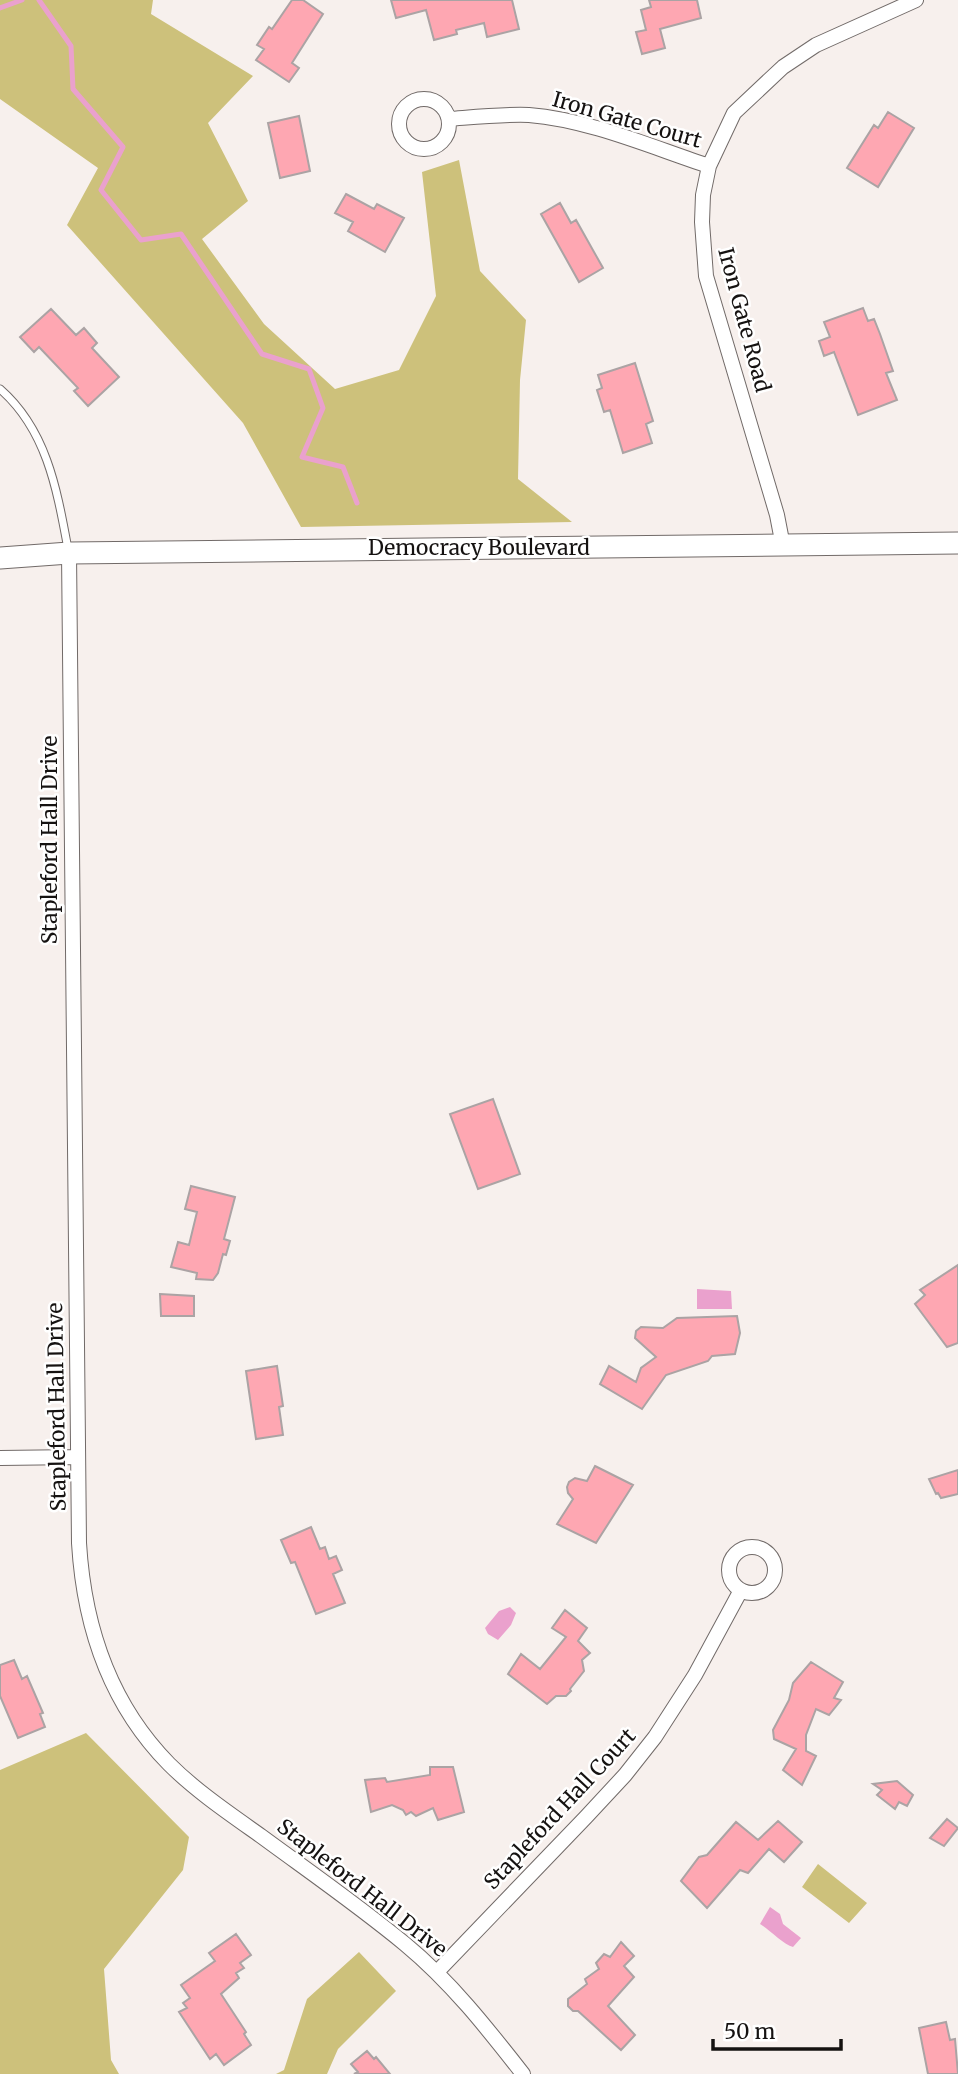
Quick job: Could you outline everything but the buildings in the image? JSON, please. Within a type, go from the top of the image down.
[{"type":"main road","name":"Democracy Boulevard","points":[[0,558],[69,553],[958,543]]},
{"type":"street","name":"Iron Gate Road","points":[[783,546],[777,515],[706,276],[702,222],[703,195],[709,166],[734,113],[783,67],[816,45],[916,0]]},
{"type":"street","name":"Iron Gate Court","points":[[449,119],[506,115],[559,119],[615,134],[709,166]]},
{"type":"street","name":"Stapleford Hall Drive","points":[[69,553],[79,1543],[85,1601],[105,1667],[118,1694],[141,1730],[169,1764],[221,1807],[363,1911],[436,1972],[523,2074]]},
{"type":"street","points":[[0,1458],[78,1457]]},
{"type":"street","name":"Stapleford Hall Court","points":[[436,1972],[594,1808],[655,1737],[695,1675],[741,1590]]},
{"type":"lane","points":[[0,389],[17,404],[42,446],[55,483],[69,553]]},
{"type":"shaded area","points":[[0,0],[153,0],[151,14],[253,76],[208,123],[248,201],[202,239],[264,324],[335,389],[399,370],[436,296],[422,172],[459,160],[480,271],[526,320],[520,380],[518,479],[572,522],[301,527],[243,423],[67,225],[98,168],[0,99]]},
{"type":"shaded area","points":[[697,1289],[731,1291],[732,1309],[697,1309]]},
{"type":"shaded area","points":[[510,1607],[516,1613],[511,1625],[498,1640],[488,1634],[485,1628],[499,1611]]},
{"type":"shaded area","points":[[86,1733],[189,1837],[183,1870],[104,1969],[111,2060],[119,2074],[0,2074],[0,1770]]},
{"type":"shaded area","points":[[818,1864],[867,1903],[849,1923],[802,1887]]},
{"type":"shaded area","points":[[770,1907],[780,1914],[783,1924],[801,1938],[793,1947],[760,1924]]},
{"type":"shaded area","points":[[359,1952],[396,1991],[338,2049],[327,2074],[276,2074],[284,2070],[307,1999]]},
{"type":"waterway","points":[[0,8],[22,0]]},
{"type":"waterway","points":[[39,0],[71,46],[73,89],[123,147],[101,190],[141,240],[181,234],[262,354],[309,369],[323,408],[302,457],[343,467],[357,503]]}]
